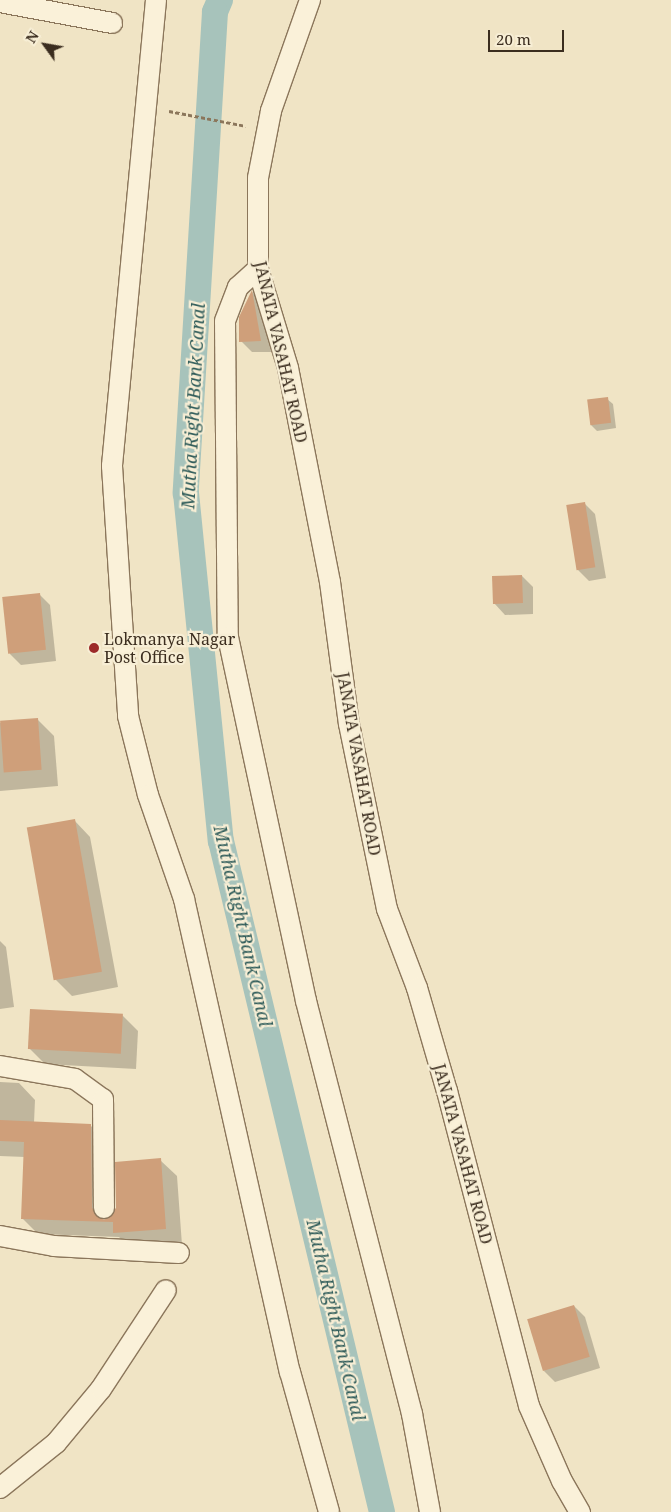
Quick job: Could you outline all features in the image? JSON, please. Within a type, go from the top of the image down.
[{"type":"street","points":[[156,0],[144,106],[112,466],[128,716],[148,796],[184,898],[290,1372],[329,1512]]},
{"type":"street","name":"JANATA VASAHAT ROAD","points":[[310,0],[267,131],[258,178],[258,269],[288,368],[330,582],[351,734],[387,909],[417,988],[447,1091],[529,1406],[562,1481],[580,1512]]},
{"type":"street","points":[[0,2],[112,23]]},
{"type":"street","points":[[258,269],[238,287],[225,321],[228,637],[306,1001],[412,1414],[430,1512]]},
{"type":"street","points":[[0,1066],[75,1079],[103,1099],[104,1208]]},
{"type":"street","points":[[0,1236],[54,1246],[179,1253]]},
{"type":"street","points":[[0,1488],[56,1444],[101,1389],[166,1290]]},
{"type":"path","points":[[144,106],[267,131]]},
{"type":"building","points":[[252,290],[261,341],[239,342],[239,317]]},
{"type":"building","points":[[608,397],[611,423],[590,425],[587,400]]},
{"type":"building","points":[[585,502],[595,567],[577,570],[566,505]]},
{"type":"building","points":[[522,575],[523,603],[493,604],[492,576]]},
{"type":"building","points":[[40,593],[46,650],[8,654],[2,597]]},
{"type":"building","points":[[38,718],[42,770],[4,773],[0,721]]},
{"type":"building","points":[[75,819],[102,972],[54,980],[27,828]]},
{"type":"building","points":[[30,1009],[123,1014],[121,1054],[28,1049]]},
{"type":"building","points":[[0,1120],[91,1124],[92,1208],[104,1220],[116,1208],[115,1162],[161,1158],[166,1229],[113,1233],[113,1222],[21,1219],[24,1142],[0,1141]]},
{"type":"building","points":[[574,1305],[590,1357],[543,1371],[527,1319]]},
{"type":"waterway","name":"Mutha Right Bank Canal","points":[[220,0],[215,12],[186,493],[221,841],[382,1512]]},
{"type":"place","name":"Lokmanya Nagar Post Office","points":[[94,648]]}]
